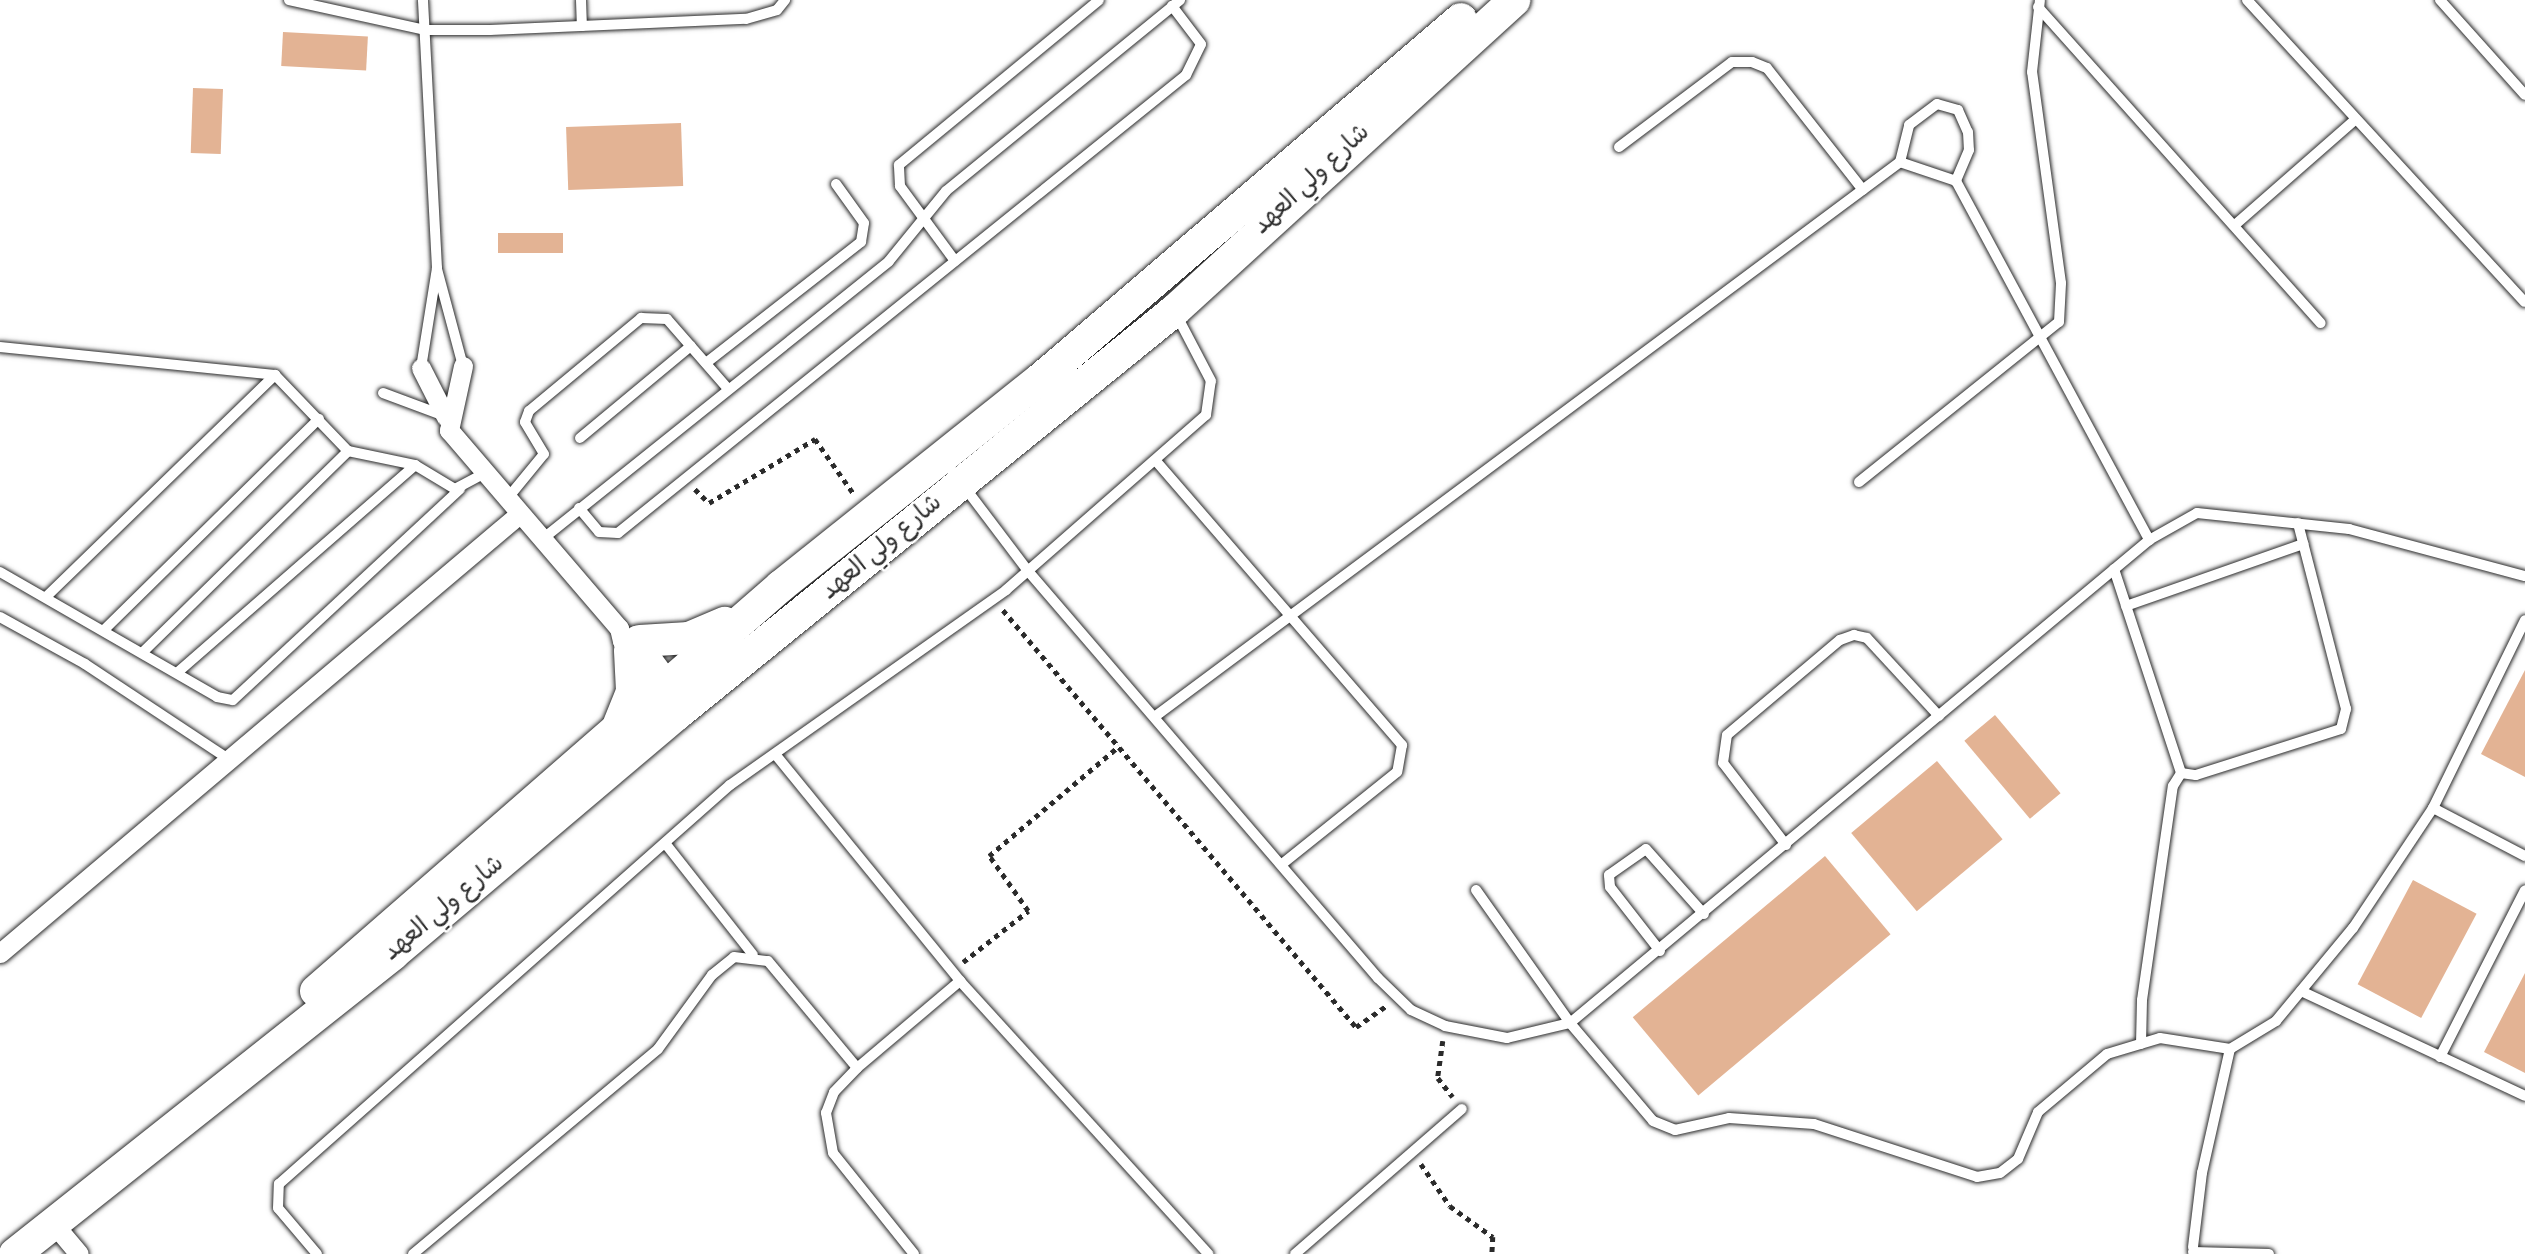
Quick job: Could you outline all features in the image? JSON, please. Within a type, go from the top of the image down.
[{"type":"main road","name":"شارع ولي العهد","points":[[232,1077],[277,1025],[617,728],[675,699],[755,608],[941,456],[1037,382],[1484,0]]},
{"type":"main road","name":"شارع ولي العهد","points":[[15,1254],[232,1077],[383,963],[675,699],[962,482],[1174,311],[1514,0]]},
{"type":"main road","points":[[617,728],[632,691],[630,640],[689,638],[755,608]]},
{"type":"street","points":[[446,417],[463,366]]},
{"type":"street","points":[[421,368],[446,417],[481,475],[630,640],[675,699]]},
{"type":"street","points":[[0,953],[233,762],[517,516]]},
{"type":"street","points":[[53,1223],[79,1254]]},
{"type":"lane","points":[[289,0],[425,30],[746,19],[776,10],[785,0]]},
{"type":"lane","points":[[424,0],[437,268],[463,366]]},
{"type":"lane","points":[[581,0],[582,26]]},
{"type":"lane","points":[[955,261],[898,180],[904,158],[1099,0]]},
{"type":"lane","points":[[2247,0],[2525,302]]},
{"type":"lane","points":[[2440,0],[2525,95]]},
{"type":"lane","points":[[540,541],[579,509],[728,389],[889,261],[946,191],[1176,3],[1201,44],[1196,63],[618,533],[599,532],[579,509]]},
{"type":"lane","points":[[2039,3],[2321,323]]},
{"type":"lane","points":[[1859,482],[2038,342],[2059,322],[2060,283],[2035,109],[2039,3]]},
{"type":"lane","points":[[1619,147],[1732,62],[1752,62],[1767,68],[1863,190]]},
{"type":"lane","points":[[1157,715],[1900,163],[1909,125],[1922,110],[1937,104],[1958,110],[1969,150],[1956,181]]},
{"type":"lane","points":[[2236,224],[2356,119]]},
{"type":"lane","points":[[1900,163],[1956,181],[2038,342],[2149,540]]},
{"type":"lane","points":[[706,363],[861,242],[864,223],[836,184]]},
{"type":"lane","points":[[421,368],[437,268]]},
{"type":"lane","points":[[317,1254],[278,1208],[279,1184],[665,843],[775,754],[993,599],[1156,461],[1206,415],[1213,399],[1202,356],[1174,311]]},
{"type":"lane","points":[[504,501],[544,454],[525,422],[530,411],[641,318],[667,319],[728,389]]},
{"type":"lane","points":[[580,438],[691,346]]},
{"type":"lane","points":[[0,347],[275,375],[348,451],[415,465],[460,489]]},
{"type":"lane","points":[[47,596],[275,375]]},
{"type":"lane","points":[[383,393],[446,417]]},
{"type":"lane","points":[[105,629],[319,419]]},
{"type":"lane","points":[[144,651],[348,451]]},
{"type":"lane","points":[[941,456],[1028,571],[1157,715],[1399,998],[1445,1026],[1507,1038],[1570,1023],[1660,951],[2149,540],[2197,513],[2349,529],[2525,576]]},
{"type":"lane","points":[[1156,461],[1402,745],[1404,759],[1397,772],[1282,864]]},
{"type":"lane","points":[[178,672],[415,465]]},
{"type":"lane","points":[[0,572],[144,651],[217,697],[242,695],[460,489],[481,475]]},
{"type":"lane","points":[[2181,773],[2196,775],[2342,729],[2346,709],[2298,523]]},
{"type":"lane","points":[[2126,607],[2303,544]]},
{"type":"lane","points":[[2114,569],[2181,773],[2169,813],[2141,1044]]},
{"type":"lane","points":[[0,617],[85,664],[233,762]]},
{"type":"lane","points":[[1476,890],[1570,1023],[1653,1121],[1675,1130],[1729,1118],[1814,1124],[1977,1177],[2000,1173],[2018,1159],[2038,1112],[2067,1082],[2107,1054],[2160,1038],[2230,1049],[2276,1021],[2301,991],[2433,808],[2525,620]]},
{"type":"lane","points":[[1786,845],[1723,763],[1727,735],[1840,640],[1854,635],[1867,638],[1939,716]]},
{"type":"lane","points":[[775,754],[960,981],[1208,1254]]},
{"type":"lane","points":[[2433,808],[2525,856]]},
{"type":"lane","points":[[665,843],[753,955]]},
{"type":"lane","points":[[1660,951],[1610,887],[1609,875],[1646,849],[1704,914]]},
{"type":"lane","points":[[2440,1057],[2525,890]]},
{"type":"lane","points":[[413,1254],[658,1049],[712,975],[734,957],[753,955],[768,961],[857,1068]]},
{"type":"lane","points":[[914,1254],[827,1141],[834,1092],[857,1068],[960,981]]},
{"type":"lane","points":[[2301,991],[2525,1096]]},
{"type":"lane","points":[[2230,1049],[2202,1173],[2193,1251],[2269,1254]]},
{"type":"lane","points":[[1295,1254],[1462,1108]]},
{"type":"path","points":[[685,478],[709,503],[815,439],[868,515]]},
{"type":"path","points":[[993,599],[1356,1027],[1399,998]]},
{"type":"path","points":[[952,971],[1028,911],[989,856],[1119,746]]},
{"type":"path","points":[[1445,1026],[1438,1078],[1462,1108]]},
{"type":"path","points":[[1413,1151],[1450,1206],[1493,1237],[1492,1254]]},
{"type":"building","points":[[283,32],[368,36],[366,70],[281,66]]},
{"type":"building","points":[[193,88],[223,89],[221,154],[191,153]]},
{"type":"building","points":[[681,123],[683,186],[568,190],[566,127]]},
{"type":"building","points":[[498,233],[563,233],[563,253],[498,253]]},
{"type":"building","points":[[2525,670],[2525,777],[2481,754]]},
{"type":"building","points":[[1995,715],[2061,793],[2030,819],[1964,741]]},
{"type":"building","points":[[1937,761],[2003,839],[1917,911],[1851,833]]},
{"type":"building","points":[[1825,856],[1891,934],[1698,1095],[1633,1017]]},
{"type":"building","points":[[2413,880],[2477,914],[2421,1018],[2358,984]]},
{"type":"building","points":[[2525,973],[2525,1073],[2484,1052]]}]
